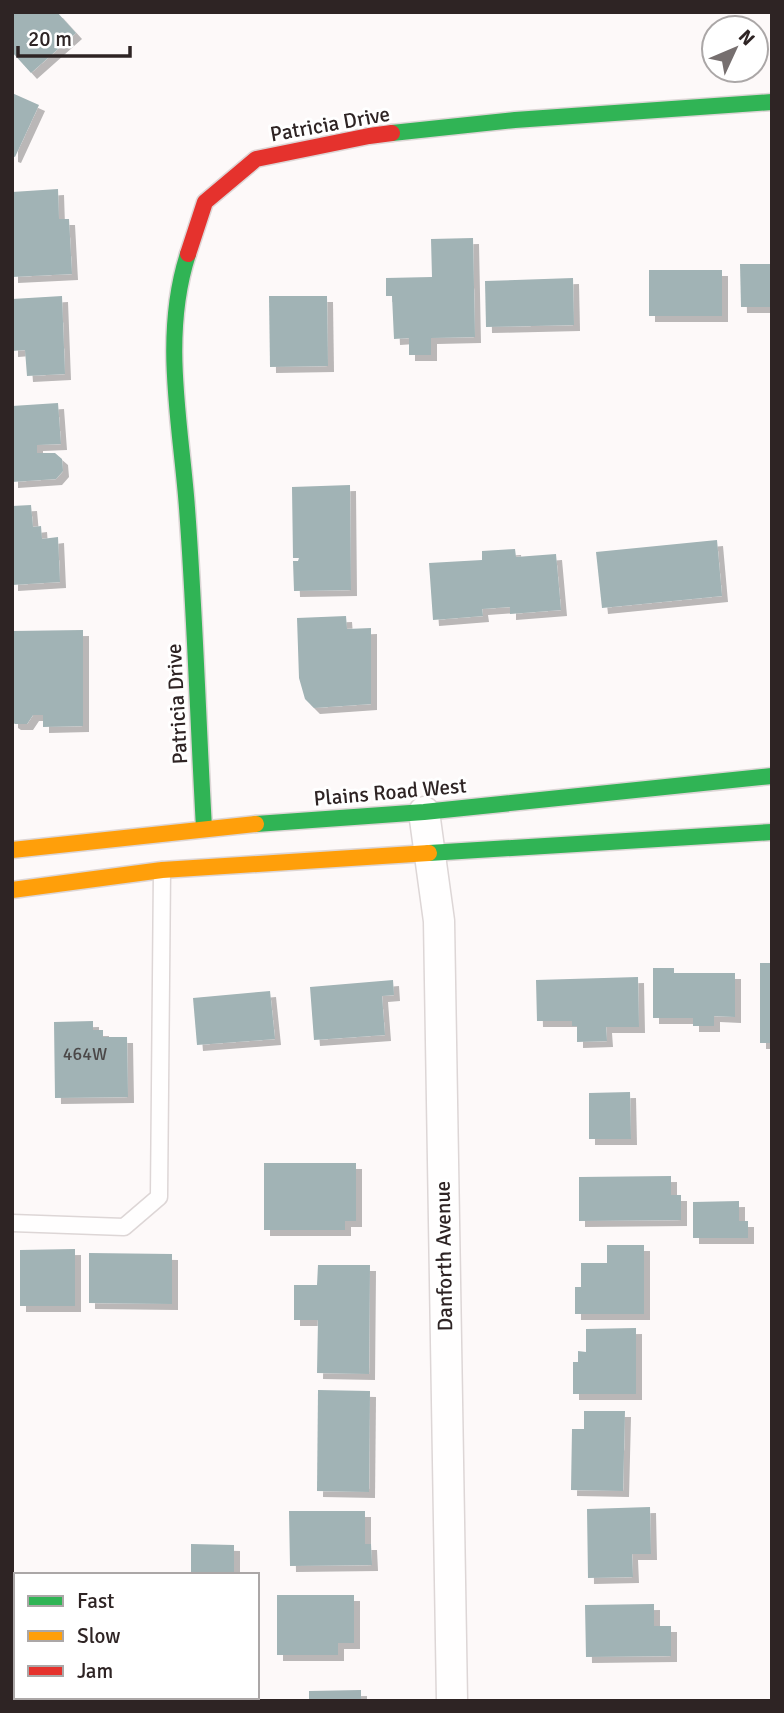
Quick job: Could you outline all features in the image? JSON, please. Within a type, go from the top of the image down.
[{"type":"main road","name":"Patricia Drive","points":[[204,828],[187,508],[173,359],[182,273],[205,202],[256,159],[369,136],[515,120],[772,102]]},
{"type":"main road","name":"Plains Road West","points":[[12,850],[204,828],[424,812],[772,776]]},
{"type":"main road","points":[[12,890],[162,870],[772,832]]},
{"type":"street","name":"Danforth Avenue","points":[[424,812],[439,921],[452,1701]]},
{"type":"lane","points":[[12,1223],[124,1227],[159,1197],[162,870]]},
{"type":"building","points":[[12,12],[57,12],[76,33],[31,73],[12,52]]},
{"type":"building","points":[[12,93],[39,105],[15,157],[12,156]]},
{"type":"building","points":[[58,189],[59,219],[69,219],[72,274],[12,277],[12,192]]},
{"type":"building","points":[[473,238],[475,337],[431,338],[431,355],[409,355],[409,338],[394,339],[392,296],[386,296],[386,278],[432,277],[431,239]]},
{"type":"building","points":[[740,264],[772,264],[772,307],[741,307]]},
{"type":"building","points":[[649,270],[722,270],[722,316],[649,316]]},
{"type":"building","points":[[573,278],[574,325],[486,327],[485,281]]},
{"type":"building","points":[[62,296],[65,374],[27,376],[25,350],[12,351],[12,299]]},
{"type":"building","points":[[269,296],[327,296],[328,366],[270,367]]},
{"type":"building","points":[[58,403],[61,444],[37,445],[37,453],[55,453],[62,459],[63,471],[56,479],[12,482],[12,406]]},
{"type":"building","points":[[350,485],[351,590],[294,591],[293,561],[298,561],[299,558],[293,558],[292,487]]},
{"type":"building","points":[[31,505],[33,527],[41,526],[42,539],[58,537],[60,582],[12,585],[12,506]]},
{"type":"building","points":[[717,540],[722,596],[602,608],[596,552]]},
{"type":"building","points":[[515,549],[516,557],[556,554],[561,610],[510,614],[510,607],[482,609],[483,616],[433,620],[429,563],[482,560],[482,551]]},
{"type":"building","points":[[346,616],[347,629],[371,628],[371,704],[314,708],[305,699],[299,678],[297,618]]},
{"type":"building","points":[[83,630],[83,726],[43,727],[43,715],[33,715],[27,724],[12,722],[12,631]]},
{"type":"building","points":[[760,963],[772,963],[772,1043],[760,1043]]},
{"type":"building","points":[[653,968],[674,968],[674,973],[735,973],[735,1017],[714,1016],[714,1026],[693,1026],[693,1018],[653,1018]]},
{"type":"building","points":[[638,977],[639,1027],[606,1027],[607,1041],[577,1042],[577,1026],[572,1026],[572,1021],[537,1021],[536,980]]},
{"type":"building","points":[[393,980],[394,995],[382,996],[385,1035],[314,1040],[310,987]]},
{"type":"building","points":[[270,991],[275,1039],[197,1045],[193,998]]},
{"type":"building","points":[[93,1021],[93,1030],[103,1030],[103,1037],[127,1037],[128,1097],[55,1098],[54,1022]]},
{"type":"building","points":[[630,1092],[631,1139],[589,1139],[589,1093]]},
{"type":"building","points":[[264,1163],[356,1163],[356,1221],[345,1221],[345,1230],[264,1230]]},
{"type":"building","points":[[671,1176],[671,1195],[681,1195],[681,1220],[579,1221],[579,1177]]},
{"type":"building","points":[[739,1201],[739,1221],[748,1221],[748,1238],[693,1238],[693,1202]]},
{"type":"building","points":[[607,1245],[644,1245],[644,1314],[575,1314],[575,1287],[581,1287],[581,1263],[607,1263]]},
{"type":"building","points":[[75,1249],[75,1306],[20,1306],[20,1250]]},
{"type":"building","points":[[89,1253],[172,1254],[172,1304],[89,1303]]},
{"type":"building","points":[[318,1265],[370,1265],[369,1374],[317,1373],[318,1320],[294,1320],[294,1285],[317,1285]]},
{"type":"building","points":[[636,1328],[636,1394],[573,1394],[573,1362],[578,1362],[578,1351],[586,1352],[586,1329]]},
{"type":"building","points":[[318,1390],[370,1391],[369,1492],[317,1491]]},
{"type":"building","points":[[584,1411],[625,1411],[623,1491],[571,1490],[572,1429],[584,1429]]},
{"type":"building","points":[[650,1507],[651,1554],[632,1554],[633,1577],[588,1578],[587,1509]]},
{"type":"building","points":[[289,1511],[365,1511],[365,1544],[371,1544],[372,1565],[290,1566]]},
{"type":"building","points":[[191,1544],[234,1545],[234,1573],[191,1573]]},
{"type":"building","points":[[277,1595],[354,1595],[354,1643],[338,1643],[338,1655],[277,1655]]},
{"type":"building","points":[[654,1604],[654,1626],[671,1626],[671,1656],[586,1657],[585,1605]]},
{"type":"building","points":[[361,1690],[361,1701],[309,1701],[309,1691]]},
{"type":"traffic: fast","points":[[392,133],[515,120],[772,102]]},
{"type":"traffic: fast","points":[[188,254],[180,285],[174,349],[190,548],[204,828]]},
{"type":"traffic: fast","points":[[256,824],[424,812],[772,776]]},
{"type":"traffic: fast","points":[[429,853],[772,832]]},
{"type":"traffic: slow","points":[[12,850],[256,824]]},
{"type":"traffic: slow","points":[[12,890],[162,870],[429,853]]},
{"type":"traffic: jam","points":[[188,254],[205,202],[256,159],[392,133]]}]
